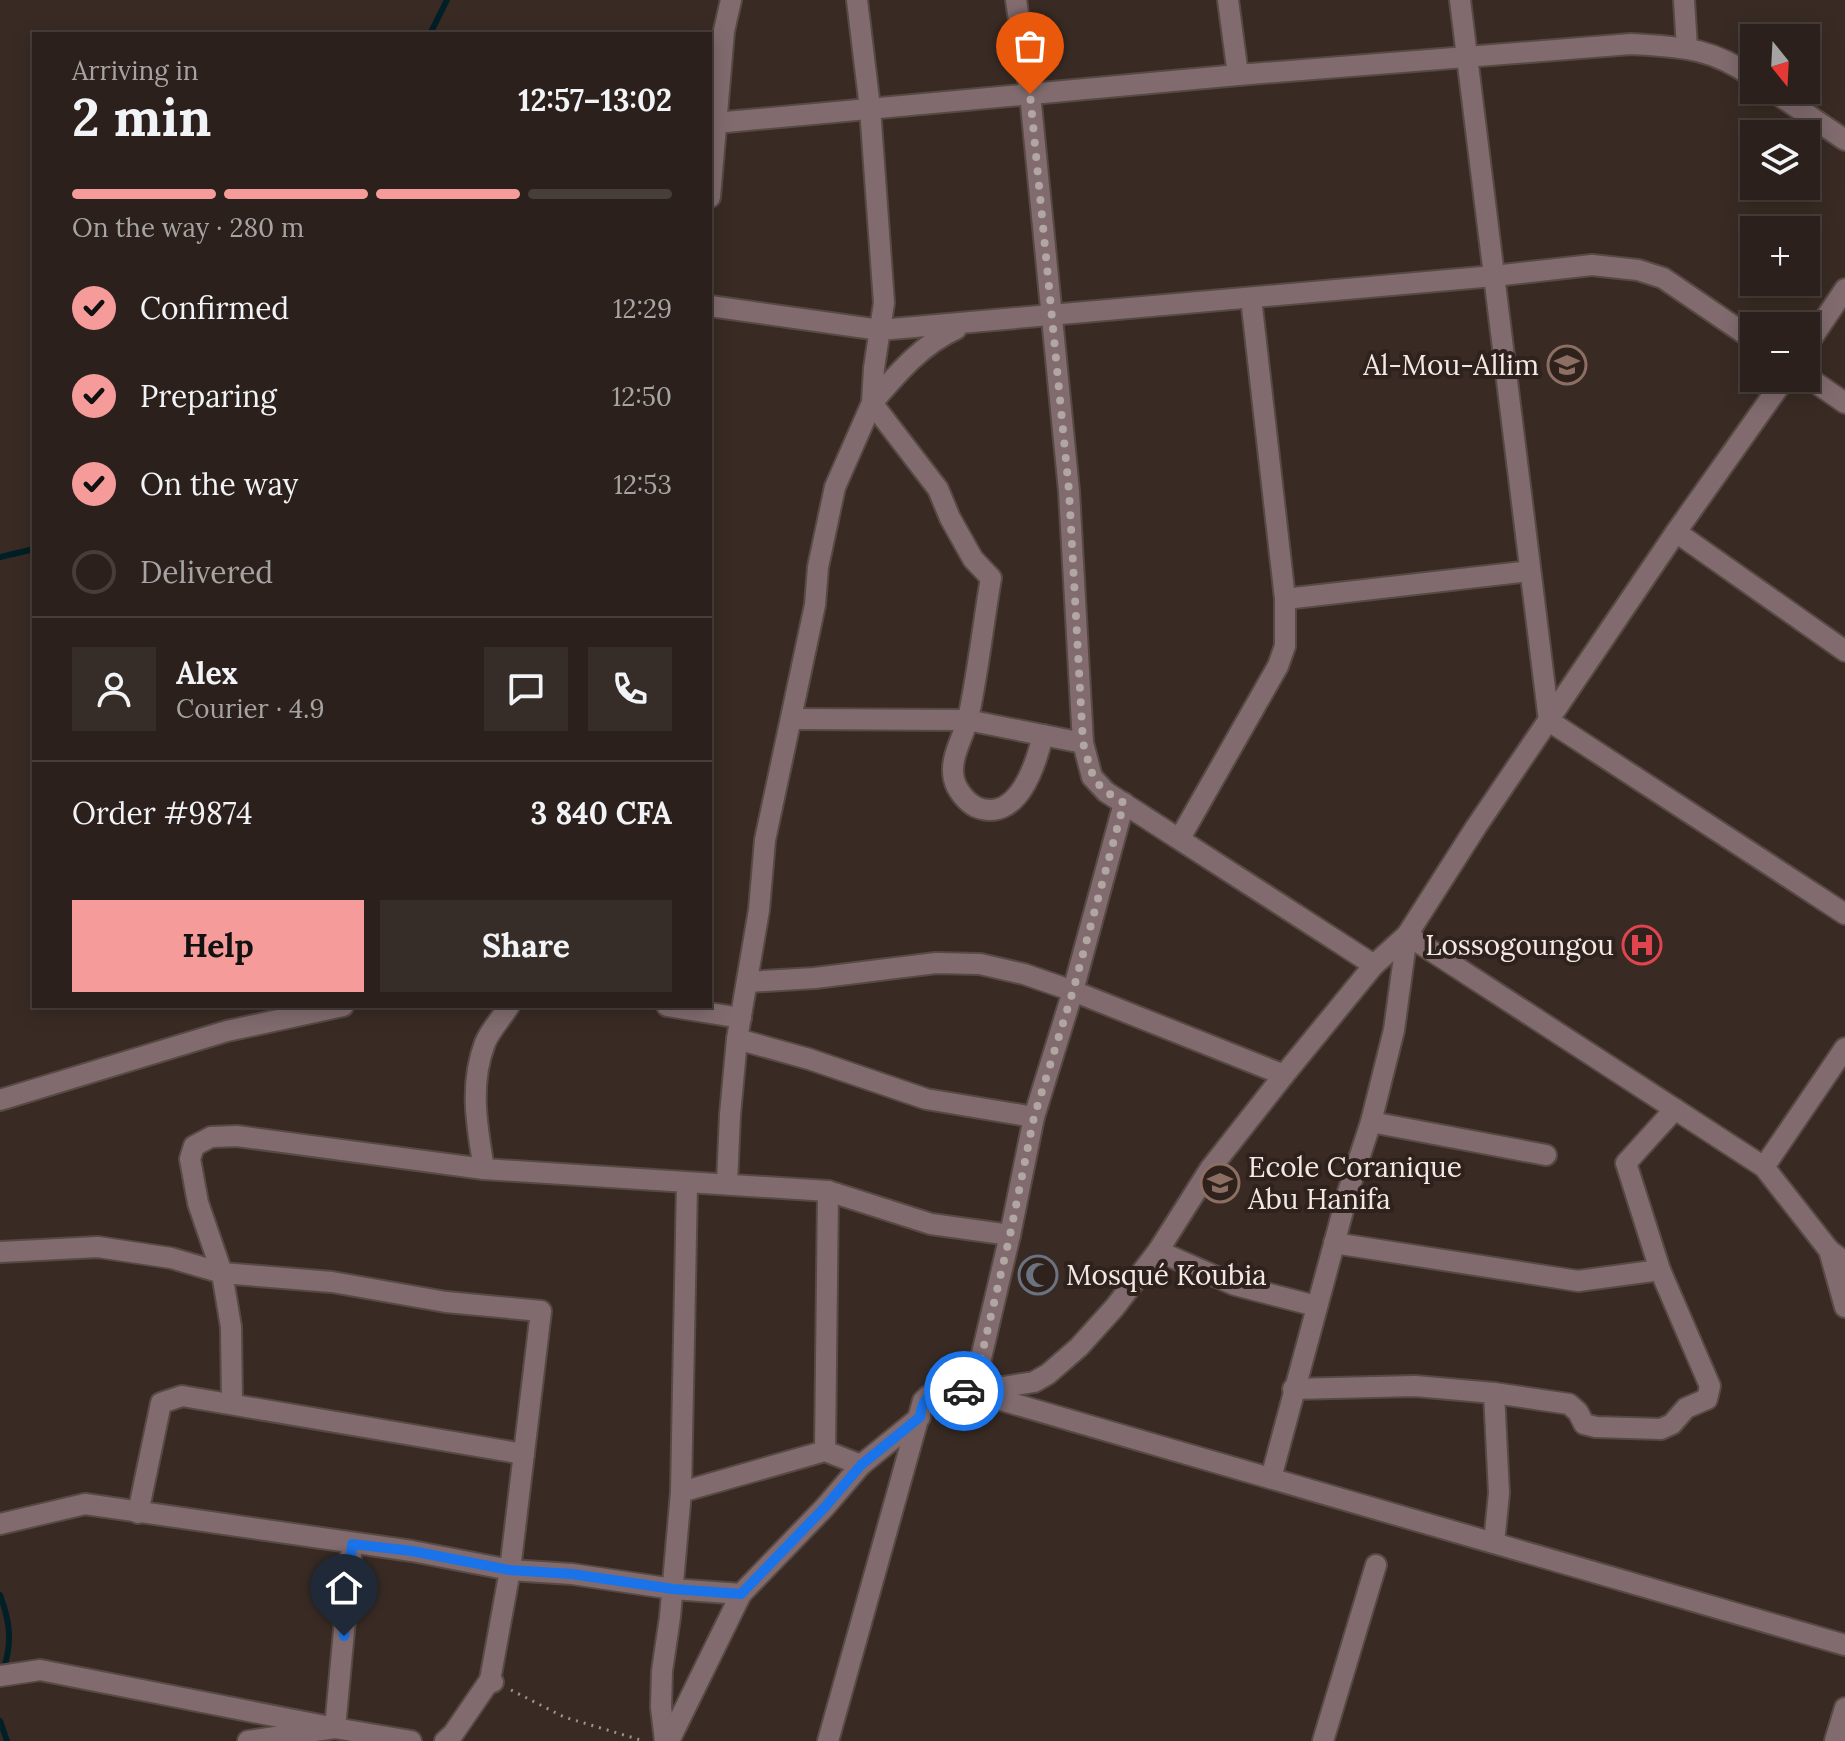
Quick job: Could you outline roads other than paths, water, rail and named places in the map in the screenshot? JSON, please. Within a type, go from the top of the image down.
[{"type":"street","points":[[712,167],[724,31],[731,0]]},
{"type":"street","points":[[857,0],[870,108],[884,303],[872,403],[938,489],[973,559],[991,578],[967,720],[953,763],[953,778],[958,789],[975,806],[989,810],[1002,807],[1022,789],[1036,762],[1043,735]]},
{"type":"street","points":[[1016,0],[1030,94],[1069,491],[1083,743],[1089,770],[1098,786],[1374,965]]},
{"type":"street","points":[[1228,0],[1238,75]]},
{"type":"street","points":[[1460,0],[1549,721],[1845,914]]},
{"type":"street","points":[[1684,0],[1687,48]]},
{"type":"street","points":[[715,123],[1467,55],[1631,44],[1687,48],[1716,56],[1740,70]]},
{"type":"street","points":[[1792,104],[1845,140]]},
{"type":"street","points":[[712,306],[880,330],[1592,265],[1638,270],[1663,278],[1740,330]]},
{"type":"street","points":[[1820,326],[1845,289]]},
{"type":"street","points":[[1180,838],[1278,666],[1285,646],[1285,599],[1251,298]]},
{"type":"street","points":[[727,1183],[739,1029],[759,910],[765,840],[815,605],[818,567],[835,487],[872,403],[899,371],[936,338],[967,324]]},
{"type":"street","points":[[1820,386],[1845,403]]},
{"type":"street","points":[[828,1741],[922,1403],[928,1396],[944,1391],[973,1392],[1034,1382],[1079,1347],[1097,1327],[1158,1251],[1210,1169],[1284,1075],[1374,965],[1407,935],[1676,532],[1775,392]]},
{"type":"street","points":[[1676,532],[1845,651]]},
{"type":"street","points":[[1285,599],[1530,571]]},
{"type":"street","points":[[792,719],[967,720],[1083,743]]},
{"type":"street","points":[[973,1392],[1034,1117],[1073,991],[1124,803]]},
{"type":"street","points":[[1407,935],[1764,1167],[1837,1256],[1845,1307]]},
{"type":"street","points":[[1271,1478],[1316,1306],[1371,1122],[1394,1030],[1407,935]]},
{"type":"street","points":[[747,982],[815,978],[936,963],[980,964],[1024,974],[1073,991],[1284,1075]]},
{"type":"street","points":[[0,1100],[227,1031],[334,1008]]},
{"type":"street","points":[[484,1169],[475,1113],[475,1082],[485,1041],[508,1008]]},
{"type":"street","points":[[673,1008],[739,1029],[809,1059],[926,1099],[1034,1117]]},
{"type":"street","points":[[1764,1167],[1845,1048]]},
{"type":"street","points":[[1293,1389],[1415,1386],[1494,1393],[1569,1404],[1587,1425],[1626,1429],[1668,1427],[1686,1408],[1707,1399],[1709,1381],[1660,1270],[1626,1163],[1675,1109]]},
{"type":"street","points":[[1371,1122],[1546,1155]]},
{"type":"street","points":[[232,1403],[231,1327],[222,1273],[198,1203],[190,1159],[192,1149],[201,1140],[211,1137],[237,1136],[484,1169],[828,1191],[931,1224],[1010,1235]]},
{"type":"street","points":[[667,1741],[661,1707],[662,1671],[681,1492],[687,1183]]},
{"type":"street","points":[[825,1451],[828,1191]]},
{"type":"street","points":[[1334,1243],[1578,1281],[1660,1270]]},
{"type":"street","points":[[0,1252],[98,1247],[171,1258],[222,1273],[332,1282],[446,1302],[541,1311],[510,1570],[491,1681],[451,1739]]},
{"type":"street","points":[[1158,1251],[1235,1285],[1316,1306]]},
{"type":"street","points":[[973,1392],[1845,1645]]},
{"type":"street","points":[[1494,1393],[1499,1493],[1494,1543]]},
{"type":"street","points":[[138,1513],[161,1403],[182,1396],[524,1454]]},
{"type":"street","points":[[667,1741],[741,1594],[861,1465],[920,1417]]},
{"type":"street","points":[[681,1492],[825,1451],[861,1465]]},
{"type":"street","points":[[0,1524],[85,1504],[412,1551],[510,1570],[572,1574],[673,1589],[741,1594]]},
{"type":"street","points":[[348,1733],[352,1544]]},
{"type":"street","points":[[1323,1741],[1376,1565]]},
{"type":"street","points":[[0,1676],[40,1670],[348,1733],[411,1741]]},
{"type":"street","points":[[1835,1741],[1845,1708]]},
{"type":"street","points":[[248,1741],[348,1733]]},
{"type":"waterway","points":[[431,32],[447,0]]},
{"type":"waterway","points":[[0,557],[32,549]]},
{"type":"waterway","points":[[0,1595],[9,1634],[3,1672]]},
{"type":"waterway","points":[[0,1721],[7,1741]]},
{"type":"place","name":"Al-Mou-Allim","points":[[1567,365]]},
{"type":"place","name":"Lossogoungou","points":[[1642,945]]},
{"type":"place","name":"Ecole Coranique Abu Hanifa","points":[[1220,1183]]},
{"type":"place","name":"Mosqué Koubia","points":[[1038,1275]]}]
